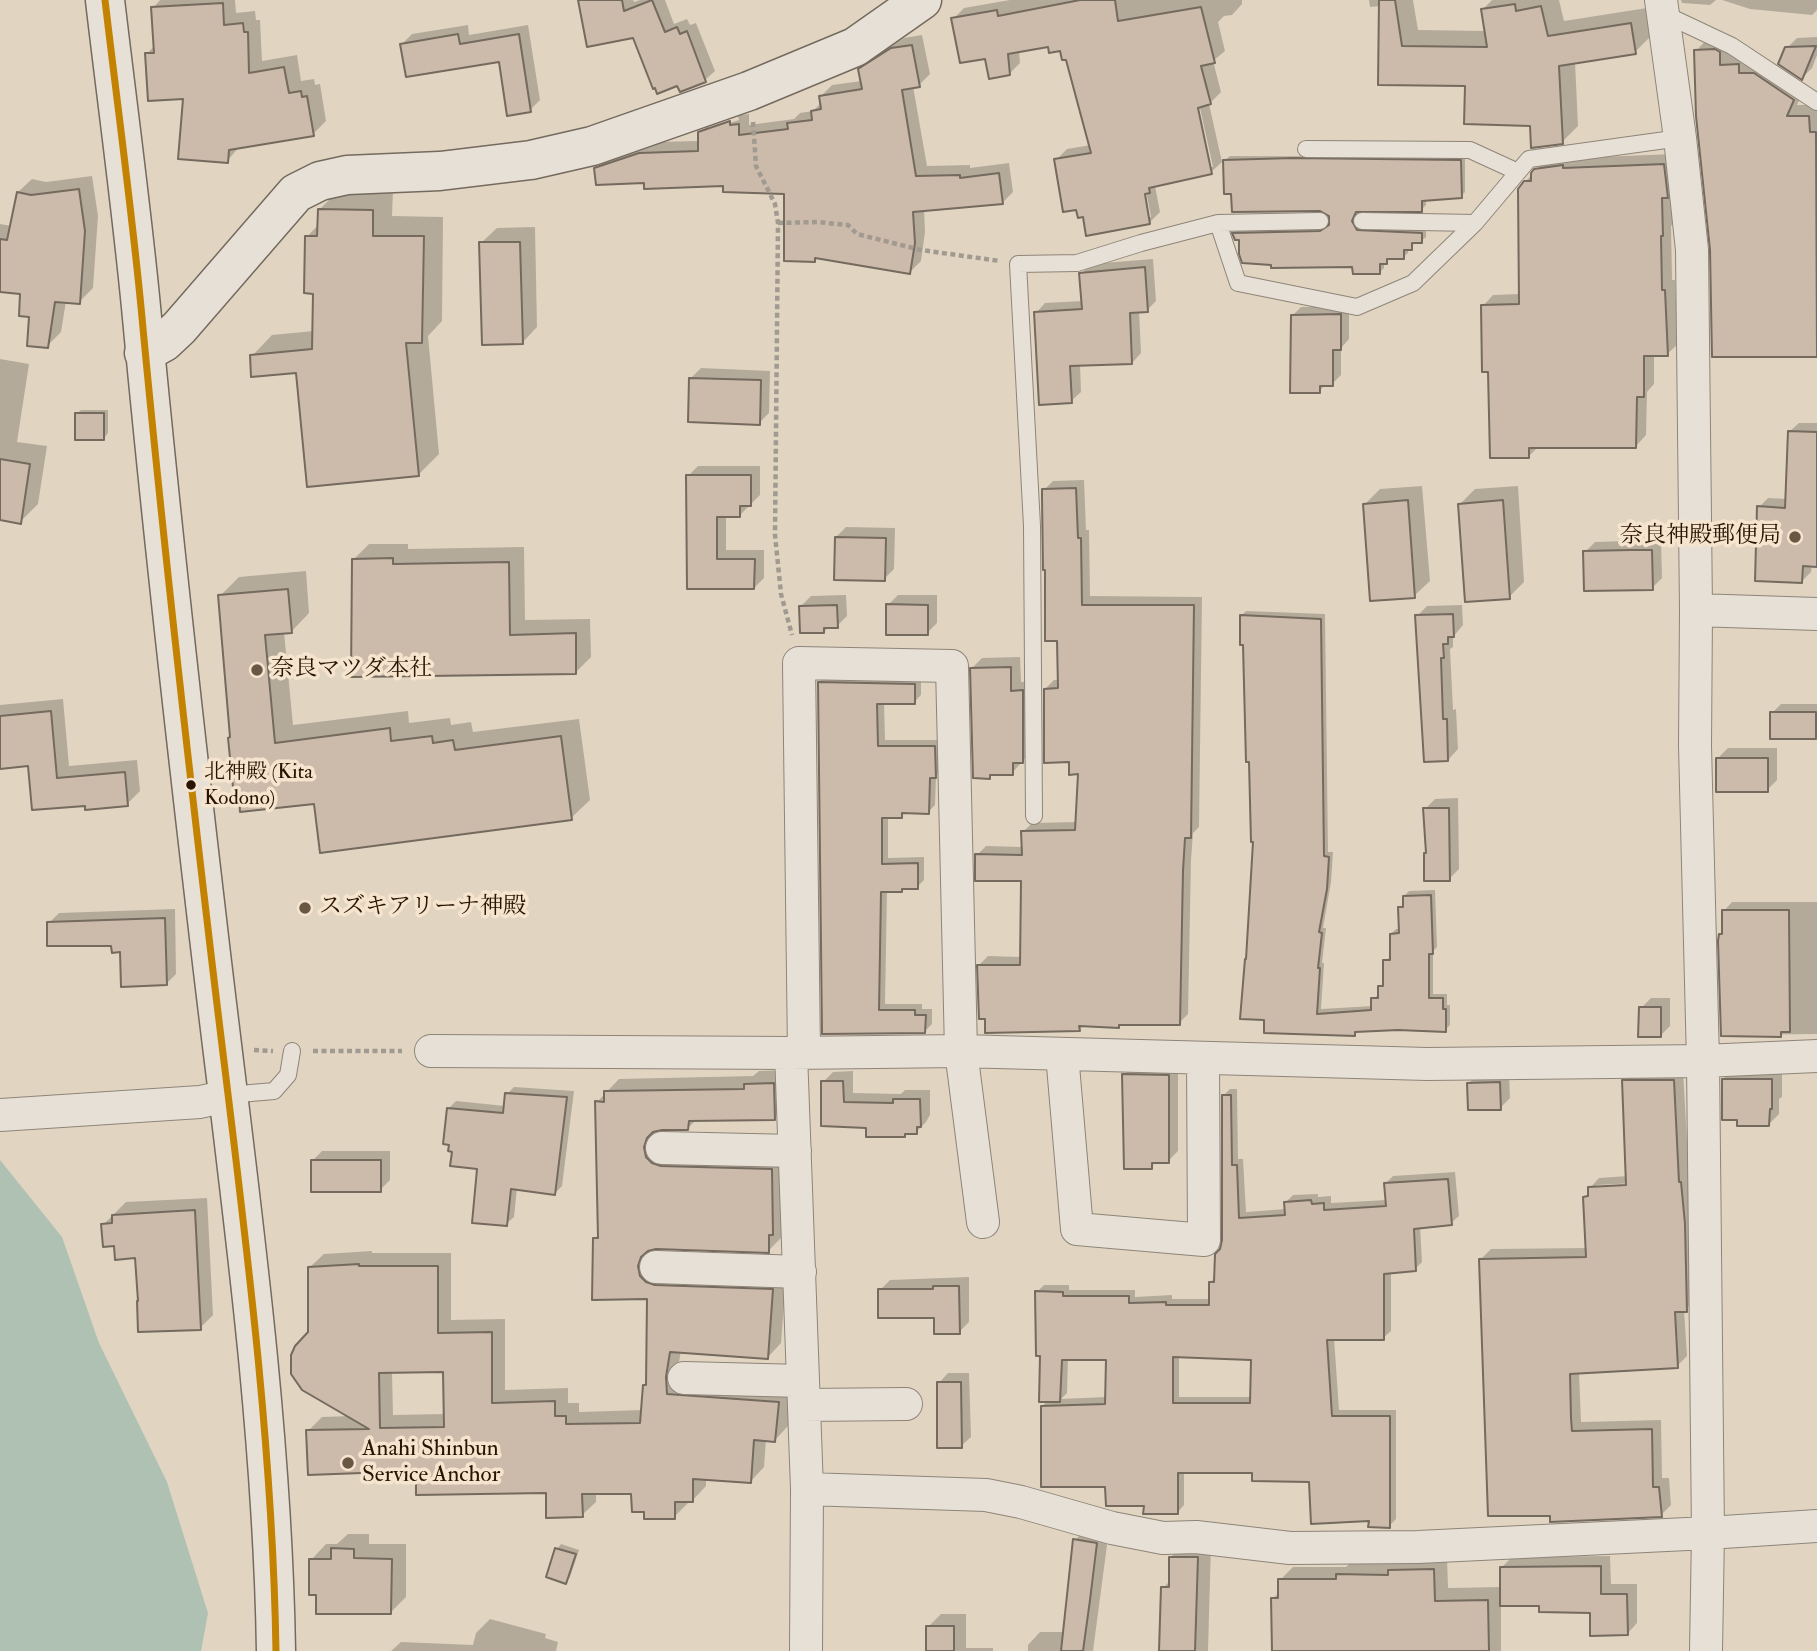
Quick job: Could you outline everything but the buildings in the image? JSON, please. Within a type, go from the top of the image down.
[{"type":"main road","points":[[106,0],[263,1415],[275,1581],[276,1651]]},
{"type":"main road","points":[[144,353],[164,342],[179,328],[296,193],[320,181],[347,175],[440,171],[531,160],[592,146],[749,91],[855,47],[919,1]]},
{"type":"street","points":[[1661,7],[1680,138],[1692,250],[1695,746],[1703,1061],[1708,1533],[1706,1651]]},
{"type":"street","points":[[1696,610],[1817,614]]},
{"type":"street","points":[[806,1651],[807,1489],[795,1151],[799,663],[952,666],[961,1051],[984,1222]]},
{"type":"street","points":[[431,1051],[961,1051],[1427,1064],[1703,1061],[1817,1056]]},
{"type":"street","points":[[1062,1054],[1077,1229],[1203,1240],[1203,1058]]},
{"type":"street","points":[[8,1115],[200,1102],[227,1096]]},
{"type":"street","points":[[662,1149],[795,1151]]},
{"type":"street","points":[[656,1267],[800,1272]]},
{"type":"street","points":[[684,1378],[906,1404]]},
{"type":"street","points":[[807,1489],[986,1495],[1112,1528],[1163,1538],[1196,1536],[1290,1548],[1418,1547],[1817,1526]]},
{"type":"lane","points":[[1661,7],[1732,46],[1817,102]]},
{"type":"lane","points":[[1218,223],[1238,283],[1357,307],[1413,283],[1475,223],[1529,159],[1680,138]]},
{"type":"lane","points":[[1306,149],[1469,150],[1518,172]]},
{"type":"lane","points":[[1034,816],[1032,526],[1018,264],[1077,263],[1218,223],[1320,221]]},
{"type":"lane","points":[[1362,221],[1475,223]]},
{"type":"lane","points":[[227,1096],[274,1091],[288,1075],[292,1051]]},
{"type":"path","points":[[749,91],[756,166],[775,204],[778,223],[775,535],[781,594],[799,663]]},
{"type":"path","points":[[778,223],[817,222],[848,225],[857,234],[921,250],[1018,264]]},
{"type":"path","points":[[222,1050],[431,1051]]},
{"type":"shaded area","points":[[0,1160],[62,1237],[99,1343],[167,1482],[208,1613],[201,1651],[0,1651]]},
{"type":"transit line","points":[[105,0],[137,268],[189,767],[260,1377],[273,1560],[276,1651]]},
{"type":"place","name":"奈良神殿郵便局","points":[[1795,537]]},
{"type":"place","name":"奈良マツダ本社","points":[[257,670]]},
{"type":"place","name":"北神殿 (Kita Kodono)","points":[[191,785]]},
{"type":"place","name":"スズキアリーナ神殿","points":[[305,908]]},
{"type":"place","name":"Anahi Shinbun Service Anchor","points":[[348,1463]]}]
